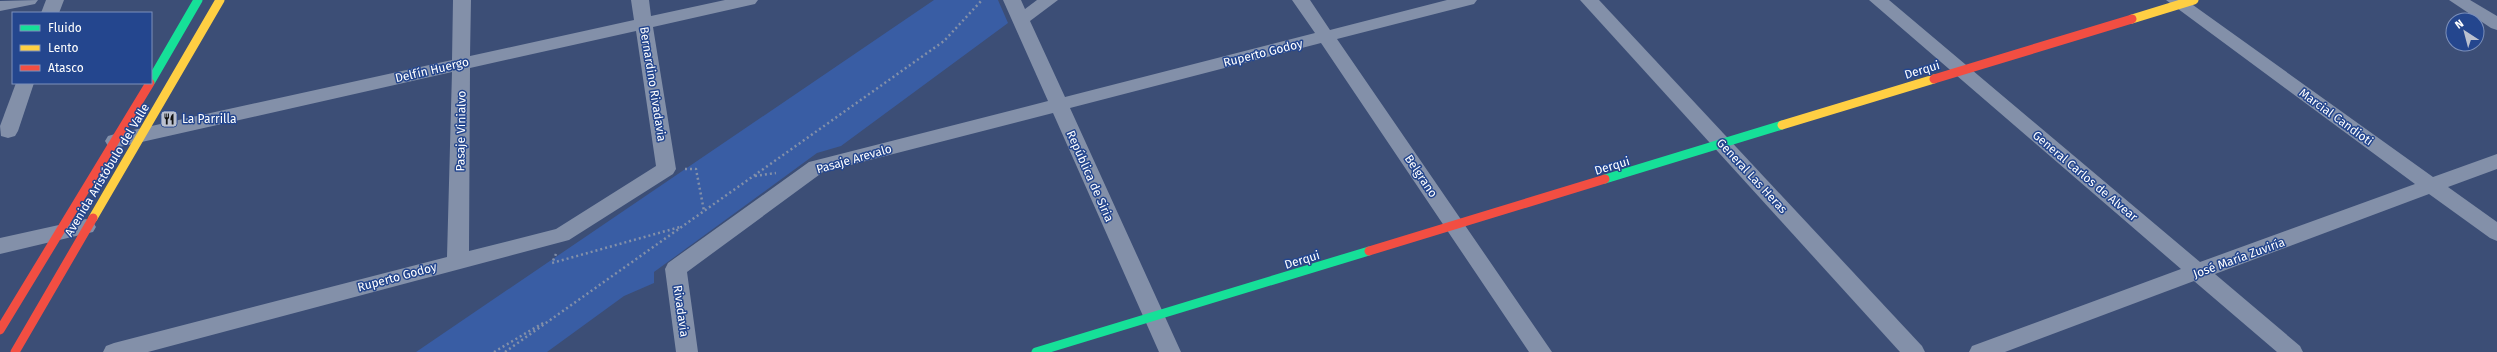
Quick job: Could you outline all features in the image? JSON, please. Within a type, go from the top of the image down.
[{"type":"street","points":[[0,6],[29,0]]},
{"type":"street","points":[[50,12],[55,0]]},
{"type":"street","name":"Avenida Aristóbulo del Valle","points":[[152,79],[198,0]]},
{"type":"street","name":"Avenida Aristóbulo del Valle","points":[[15,352],[86,227],[220,0]]},
{"type":"street","name":"Pasaje Vinialvo","points":[[458,261],[462,0]]},
{"type":"street","name":"Bernardino Rivadavia","points":[[640,0],[666,169]]},
{"type":"street","name":"Delfín Huergo","points":[[115,141],[643,22],[749,0]]},
{"type":"street","name":"República de Siria","points":[[1012,0],[1170,352]]},
{"type":"street","points":[[1020,20],[1049,0]]},
{"type":"street","name":"Belgrano","points":[[1301,0],[1541,352]]},
{"type":"street","name":"Ruperto Godoy","points":[[1058,105],[1468,0]]},
{"type":"street","name":"General Las Heras","points":[[1589,0],[1724,144],[1914,352]]},
{"type":"street","name":"General Carlos de Alvear","points":[[1878,0],[2292,352]]},
{"type":"street","points":[[2458,0],[2497,24]]},
{"type":"street","name":"Derqui","points":[[1036,352],[1724,144],[2183,1]]},
{"type":"street","name":"Marcial Candioti","points":[[2183,1],[2431,186],[2497,232]]},
{"type":"street","points":[[8,131],[25,84]]},
{"type":"street","name":"Avenida Aristóbulo del Valle","points":[[0,330],[149,84]]},
{"type":"street","name":"Pasaje Arevalo","points":[[676,269],[816,167],[1058,105]]},
{"type":"street","name":"José María Zuviría","points":[[1980,352],[2200,273],[2497,162]]},
{"type":"street","name":"Ruperto Godoy","points":[[114,352],[562,235],[666,169]]},
{"type":"street","points":[[0,246],[86,227]]},
{"type":"street","name":"Rivadavia","points":[[676,269],[687,352]]},
{"type":"path","points":[[505,352],[944,41],[982,0]]},
{"type":"path","points":[[666,169],[696,169],[704,211]]},
{"type":"path","points":[[562,235],[552,263],[683,226]]},
{"type":"path","points":[[494,352],[559,314]]},
{"type":"shaded area","points":[[934,0],[998,0],[1008,23],[841,146],[817,153],[654,272],[654,283],[624,296],[547,352],[416,352]]},
{"type":"traffic: fast","points":[[152,79],[198,0]]},
{"type":"traffic: fast","points":[[1605,179],[1782,125]]},
{"type":"traffic: fast","points":[[1036,352],[1369,251]]},
{"type":"traffic: slow","points":[[93,218],[220,0]]},
{"type":"traffic: slow","points":[[2132,19],[2194,0]]},
{"type":"traffic: slow","points":[[1782,125],[1934,79]]},
{"type":"traffic: jam","points":[[1934,79],[2132,19]]},
{"type":"traffic: jam","points":[[0,330],[149,84]]},
{"type":"traffic: jam","points":[[1369,251],[1605,179]]},
{"type":"traffic: jam","points":[[15,352],[93,218]]},
{"type":"place","name":"La Parrilla","points":[[169,119]]}]
